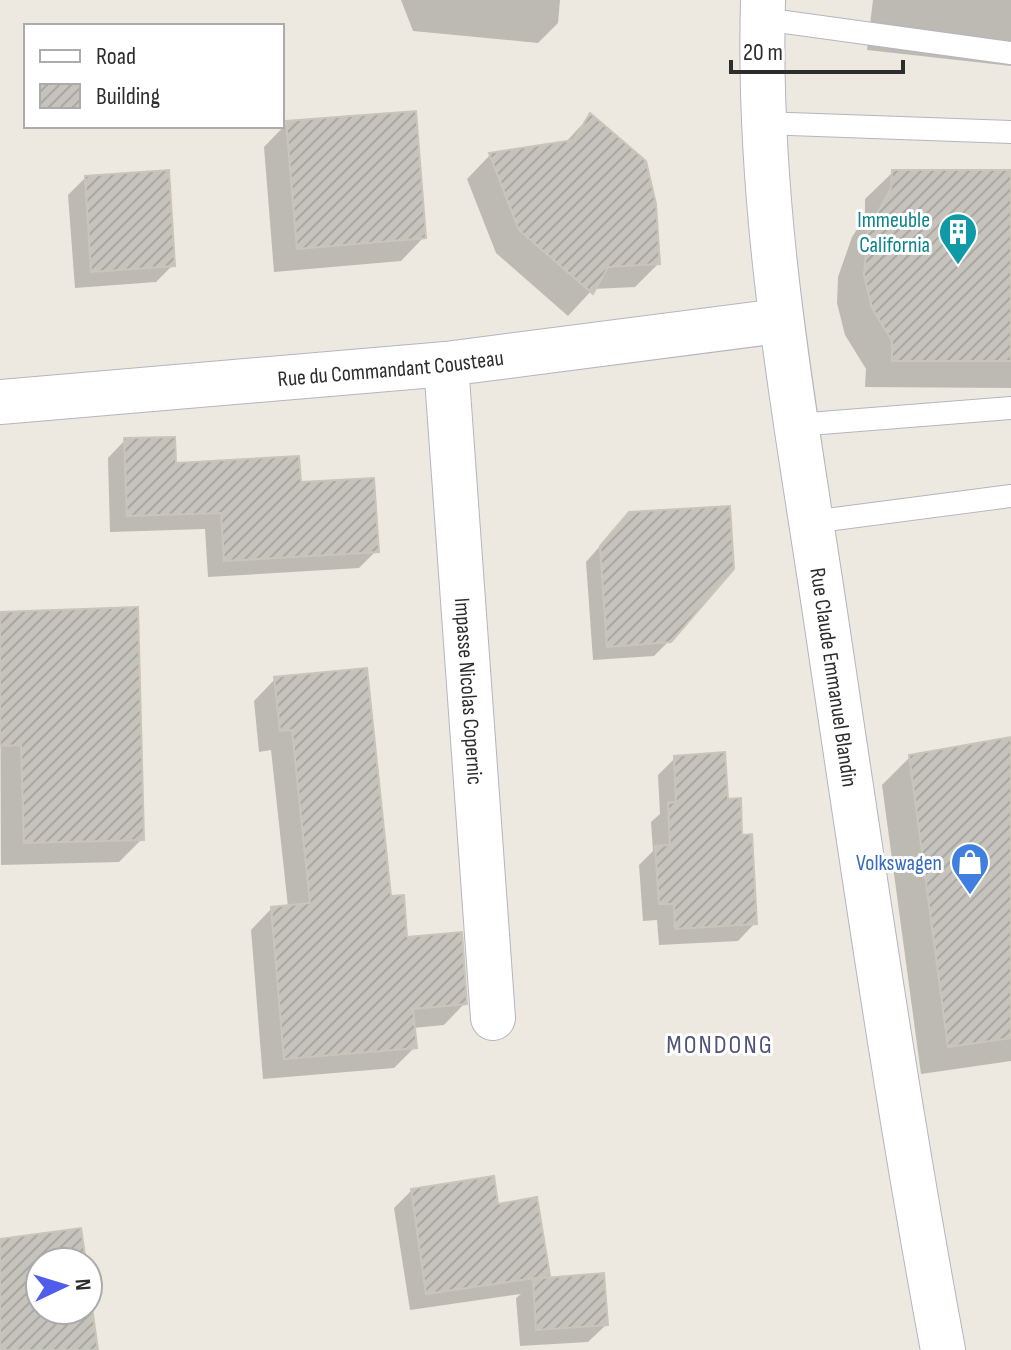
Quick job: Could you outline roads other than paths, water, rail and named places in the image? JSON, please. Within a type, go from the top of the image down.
[{"type":"street","name":"Rue Claude Emmanuel Blandin","points":[[763,9],[762,123],[779,321],[900,1120],[943,1350]]},
{"type":"street","name":"Rue du Commandant Cousteau","points":[[0,402],[446,364],[779,321]]},
{"type":"street","name":"Impasse Nicolas Copernic","points":[[446,364],[493,1018]]},
{"type":"lane","points":[[763,9],[1011,53]]},
{"type":"lane","points":[[762,123],[1011,132]]},
{"type":"lane","points":[[796,425],[1011,408]]},
{"type":"lane","points":[[811,522],[1011,496]]},
{"type":"place","name":"Immeuble California","points":[[958,266]]},
{"type":"place","name":"Volkswagen","points":[[970,896]]},
{"type":"district","name":"MONDONG","points":[[720,1044]]}]
